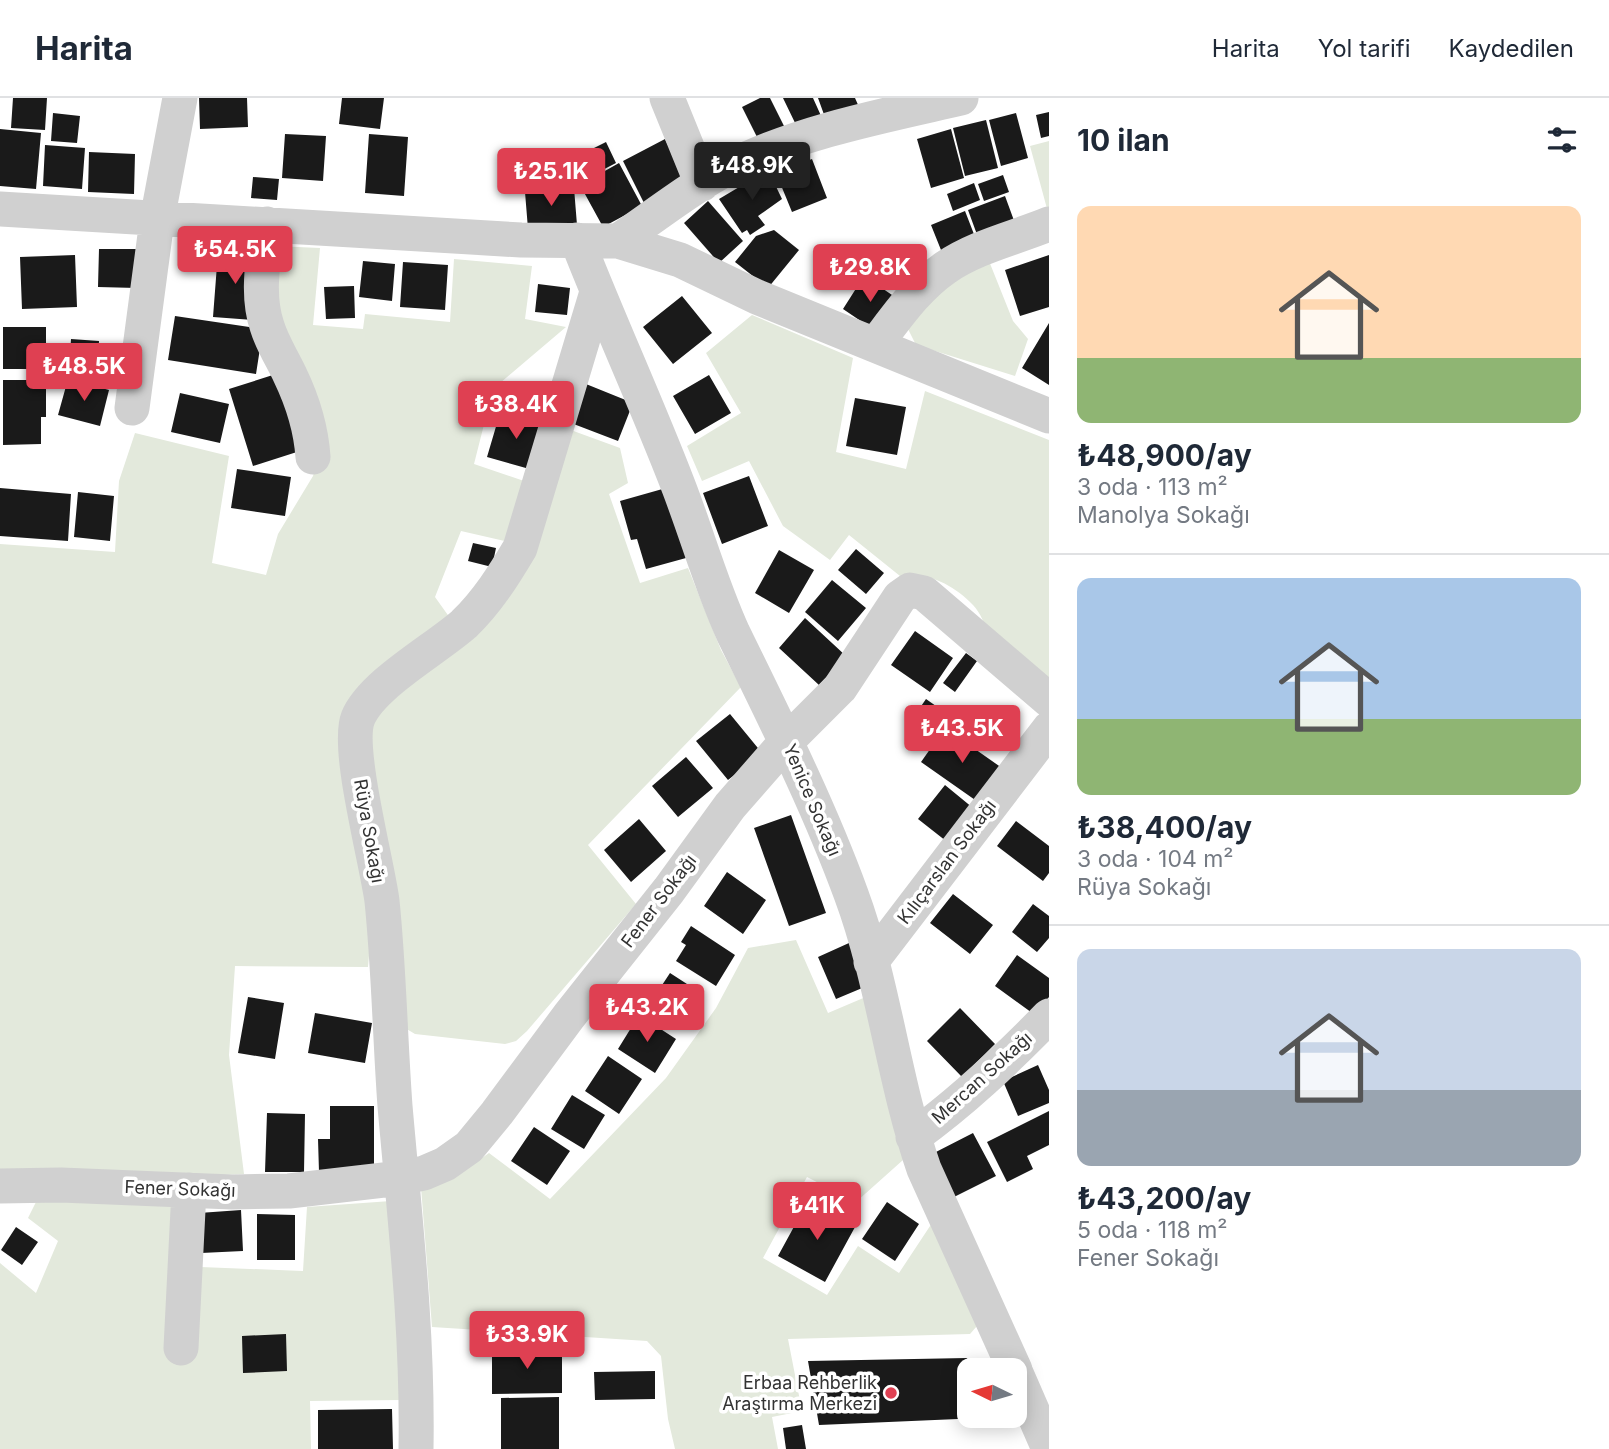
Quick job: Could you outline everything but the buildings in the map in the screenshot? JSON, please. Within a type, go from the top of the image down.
[{"type":"street","points":[[132,408],[157,220],[180,98]]},
{"type":"street","points":[[667,98],[702,184]]},
{"type":"street","points":[[618,241],[702,184],[749,158],[805,138],[874,108],[961,98]]},
{"type":"street","points":[[0,209],[521,240],[618,241],[680,260],[757,297],[1049,416]]},
{"type":"street","points":[[267,224],[262,272],[263,311],[274,344],[304,407],[313,457]]},
{"type":"street","points":[[876,344],[902,310],[944,268],[969,255],[1049,224]]},
{"type":"street","name":"Yenice Sokağı","points":[[577,240],[679,486],[719,600],[786,741],[836,856],[862,926],[913,1137],[924,1169],[1009,1358]]},
{"type":"street","name":"Rüya Sokağı","points":[[416,1449],[413,1320],[382,902],[359,775],[355,742],[358,719],[370,699],[464,623],[503,578],[520,548],[597,292]]},
{"type":"street","name":"Fener Sokağı","points":[[0,1186],[289,1191],[401,1178],[424,1173],[445,1164],[469,1147],[669,890],[730,806],[786,741],[840,688],[900,597],[911,590],[924,593],[1049,700]]},
{"type":"street","name":"Kılıçarslan Sokağı","points":[[872,962],[1049,729]]},
{"type":"street","name":"Mercan Sokağı","points":[[913,1137],[947,1113],[1009,1058],[1049,1016]]},
{"type":"street","points":[[181,1348],[189,1190]]},
{"type":"street","name":"Yenice Sokağı","points":[[1027,1399],[1049,1449]]},
{"type":"shaded area","points":[[1049,141],[1049,216],[1030,146]]},
{"type":"shaded area","points":[[275,246],[320,248],[313,325],[363,329],[365,314],[450,322],[454,259],[532,266],[525,319],[566,327],[493,389],[474,464],[527,482],[509,542],[461,531],[435,597],[450,618],[365,684],[371,933],[368,967],[235,966],[229,1055],[244,1174],[180,1177],[0,1174],[0,544],[115,552],[119,481],[135,433],[229,456],[212,563],[266,575],[278,534],[313,476],[320,453],[274,305]]},
{"type":"shaded area","points":[[989,261],[1013,321],[1028,339],[1015,376],[916,345],[905,323],[920,302]]},
{"type":"shaded area","points":[[752,315],[853,358],[836,452],[906,469],[925,391],[1049,440],[1049,684],[996,640],[976,608],[949,586],[930,578],[900,576],[849,535],[830,560],[783,526],[749,461],[702,481],[687,446],[741,413],[706,353]]},
{"type":"shaded area","points":[[568,429],[620,448],[628,483],[609,494],[640,583],[688,568],[721,650],[741,687],[588,845],[636,904],[527,1031],[516,1041],[505,1044],[415,1034],[405,1028],[370,767],[370,720],[443,657]]},
{"type":"shaded area","points":[[796,940],[828,1013],[868,996],[903,1160],[856,1202],[807,1177],[763,1258],[827,1295],[858,1246],[899,1273],[934,1220],[977,1326],[970,1334],[788,1339],[802,1411],[772,1417],[778,1449],[675,1449],[668,1419],[661,1356],[647,1341],[432,1327],[421,1187],[459,1174],[489,1153],[550,1199],[666,1078],[716,1008],[748,948]]},
{"type":"shaded area","points":[[37,1200],[177,1204],[176,1266],[303,1271],[307,1207],[391,1201],[401,1400],[310,1401],[311,1449],[0,1449],[0,1263],[36,1293],[58,1241],[28,1218]]},
{"type":"place","name":"Erbaa Rehberlik Araştırma Merkezi","points":[[891,1393]]}]
